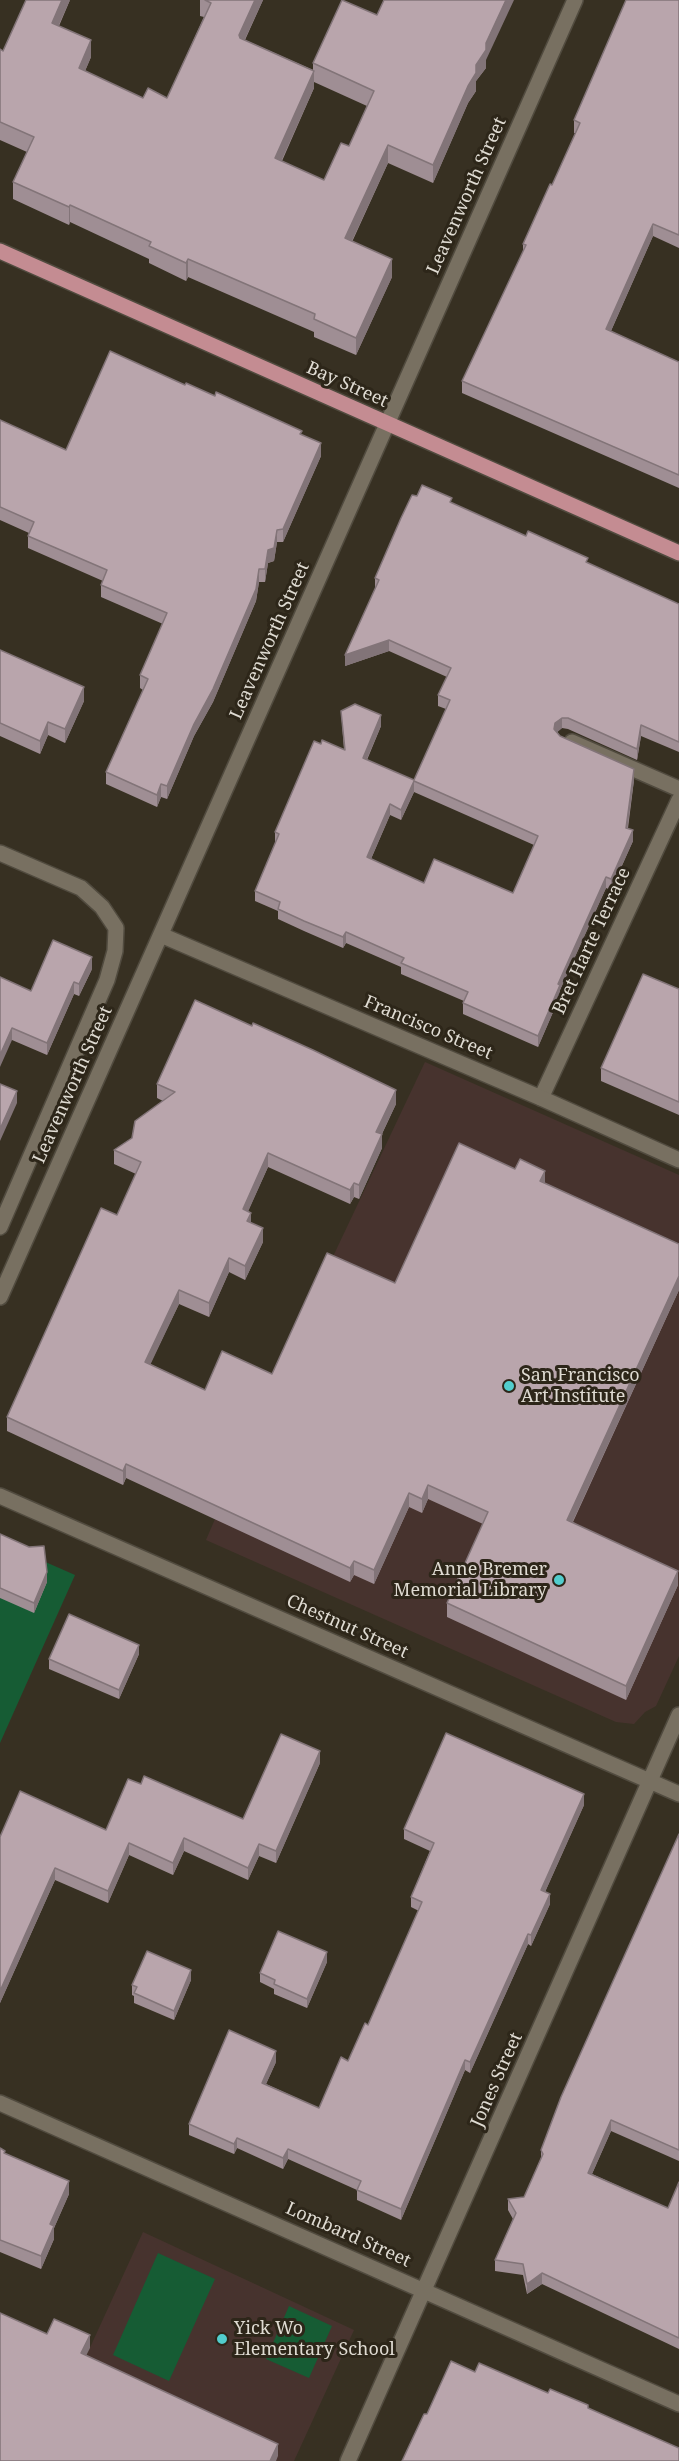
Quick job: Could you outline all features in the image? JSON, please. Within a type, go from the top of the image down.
[{"type":"main road","name":"Bay Street","points":[[0,251],[679,553]]},
{"type":"street","name":"Leavenworth Street","points":[[0,1297],[574,0]]},
{"type":"street","points":[[564,738],[679,789]]},
{"type":"street","name":"Bret Harte Terrace","points":[[541,1098],[679,800]]},
{"type":"street","name":"Leavenworth Street","points":[[0,853],[81,888],[102,908],[116,928],[115,951],[107,980],[0,1227]]},
{"type":"street","name":"Francisco Street","points":[[161,935],[541,1098],[679,1160]]},
{"type":"street","name":"Chestnut Street","points":[[0,1496],[679,1794]]},
{"type":"street","name":"Jones Street","points":[[348,2461],[679,1715]]},
{"type":"street","name":"Lombard Street","points":[[0,2103],[679,2404]]},
{"type":"shaded area","name":"San Francisco Art Institute","points":[[425,1062],[679,1175],[679,1656],[656,1706],[645,1712],[634,1724],[616,1722],[206,1540],[277,1375]]},
{"type":"shaded area","name":"Yick Wo Elementary School","points":[[143,2232],[354,2330],[294,2461],[38,2461]]},
{"type":"green space","points":[[0,1542],[75,1575],[0,1743]]},
{"type":"green space","points":[[158,2253],[215,2279],[169,2381],[113,2355]]},
{"type":"green space","points":[[289,2306],[332,2326],[309,2378],[266,2359]]},
{"type":"building","points":[[26,0],[62,0],[52,23],[91,40],[79,68],[143,98],[148,88],[167,98],[211,3],[205,0],[255,0],[239,35],[240,38],[314,71],[275,158],[324,180],[341,143],[349,146],[374,91],[313,63],[342,0],[377,15],[384,0],[506,0],[486,43],[486,50],[476,65],[476,73],[433,165],[388,145],[345,238],[392,259],[356,338],[314,319],[315,314],[188,259],[186,263],[149,246],[151,242],[13,182],[34,137],[0,122],[0,49],[3,51]]},
{"type":"building","points":[[626,0],[679,0],[679,235],[653,224],[606,329],[679,362],[679,475],[462,381],[526,245],[523,244],[550,184],[552,185],[580,123],[574,120]]},
{"type":"building","points":[[110,351],[185,385],[186,383],[215,396],[216,392],[302,431],[300,434],[321,443],[283,529],[277,530],[274,548],[268,550],[265,569],[259,569],[256,589],[213,689],[194,724],[167,786],[161,784],[157,795],[106,772],[148,679],[140,675],[167,613],[101,585],[107,570],[28,536],[34,522],[0,507],[0,420],[66,450]]},
{"type":"building","points":[[422,485],[452,498],[450,502],[526,536],[528,531],[588,558],[586,562],[679,604],[679,742],[641,725],[637,749],[568,718],[562,718],[555,723],[554,729],[560,736],[634,769],[626,828],[633,830],[611,879],[606,877],[558,984],[560,985],[538,1036],[463,1003],[468,992],[401,963],[404,958],[346,932],[343,937],[304,921],[278,909],[280,902],[255,891],[279,834],[275,832],[314,741],[321,744],[322,740],[345,750],[341,711],[355,704],[381,715],[363,758],[414,780],[450,700],[438,695],[451,668],[389,640],[345,655],[379,580],[375,578],[401,518],[412,495],[417,496]],"holes":[[[414,781],[538,836],[513,893],[434,859],[424,883],[367,857],[390,804],[401,810]]]},
{"type":"building","points":[[0,650],[84,687],[65,729],[48,722],[40,741],[0,723]]},
{"type":"building","points":[[53,940],[92,957],[79,984],[74,982],[47,1043],[12,1028],[0,1055],[0,977],[31,991]]},
{"type":"building","points":[[643,974],[679,989],[679,1102],[601,1068]]},
{"type":"building","points":[[195,1000],[252,1026],[253,1023],[396,1090],[376,1132],[382,1134],[359,1185],[354,1183],[350,1190],[268,1153],[243,1209],[251,1213],[247,1221],[263,1228],[245,1266],[229,1258],[209,1303],[179,1290],[145,1362],[205,1390],[222,1351],[272,1374],[327,1253],[395,1283],[459,1143],[515,1169],[520,1159],[545,1171],[540,1181],[679,1244],[679,1276],[567,1520],[678,1571],[626,1686],[447,1603],[488,1512],[428,1485],[422,1499],[409,1493],[374,1570],[354,1561],[350,1568],[126,1464],[123,1471],[7,1417],[101,1208],[117,1215],[141,1162],[114,1150],[132,1138],[135,1121],[175,1092],[157,1084]]},
{"type":"building","points":[[0,1084],[17,1091],[0,1129]]},
{"type":"building","points":[[0,1534],[29,1547],[44,1546],[47,1572],[34,1603],[0,1588]]},
{"type":"building","points":[[69,1614],[139,1645],[119,1690],[49,1659]]},
{"type":"building","points":[[446,1733],[584,1794],[541,1890],[550,1894],[531,1935],[528,1934],[470,2062],[465,2060],[401,2209],[357,2190],[361,2181],[288,2149],[283,2158],[237,2138],[234,2144],[189,2124],[229,2030],[276,2051],[262,2083],[319,2108],[341,2057],[348,2061],[365,2023],[368,2025],[422,1902],[411,1897],[434,1843],[404,1829]]},
{"type":"building","points":[[281,1734],[320,1751],[276,1851],[259,1844],[248,1868],[184,1838],[173,1863],[129,1843],[108,1891],[55,1868],[0,1991],[0,1837],[20,1791],[106,1830],[128,1779],[141,1784],[144,1776],[243,1819]]},
{"type":"building","points":[[679,1834],[679,2150],[611,2120],[588,2173],[668,2208],[679,2182],[679,2338],[542,2273],[527,2284],[523,2264],[495,2260],[516,2213],[508,2199],[524,2197],[543,2154],[541,2150],[561,2097]]},
{"type":"building","points":[[278,1931],[327,1952],[307,1999],[274,1984],[275,1980],[260,1973]]},
{"type":"building","points":[[147,1951],[191,1970],[174,2011],[134,1993],[137,1987],[132,1985]]},
{"type":"building","points":[[0,2148],[5,2151],[4,2153],[69,2181],[50,2224],[54,2226],[41,2256],[0,2240]]},
{"type":"building","points":[[0,2313],[47,2334],[54,2319],[90,2335],[81,2353],[278,2444],[270,2461],[0,2461]]},
{"type":"building","points":[[451,2361],[475,2372],[479,2363],[548,2393],[550,2389],[588,2405],[588,2408],[679,2448],[679,2461],[402,2461]]},
{"type":"place","name":"San Francisco Art Institute","points":[[509,1386]]},
{"type":"place","name":"Anne Bremer Memorial Library","points":[[559,1580]]},
{"type":"place","name":"Yick Wo Elementary School","points":[[222,2339]]}]
